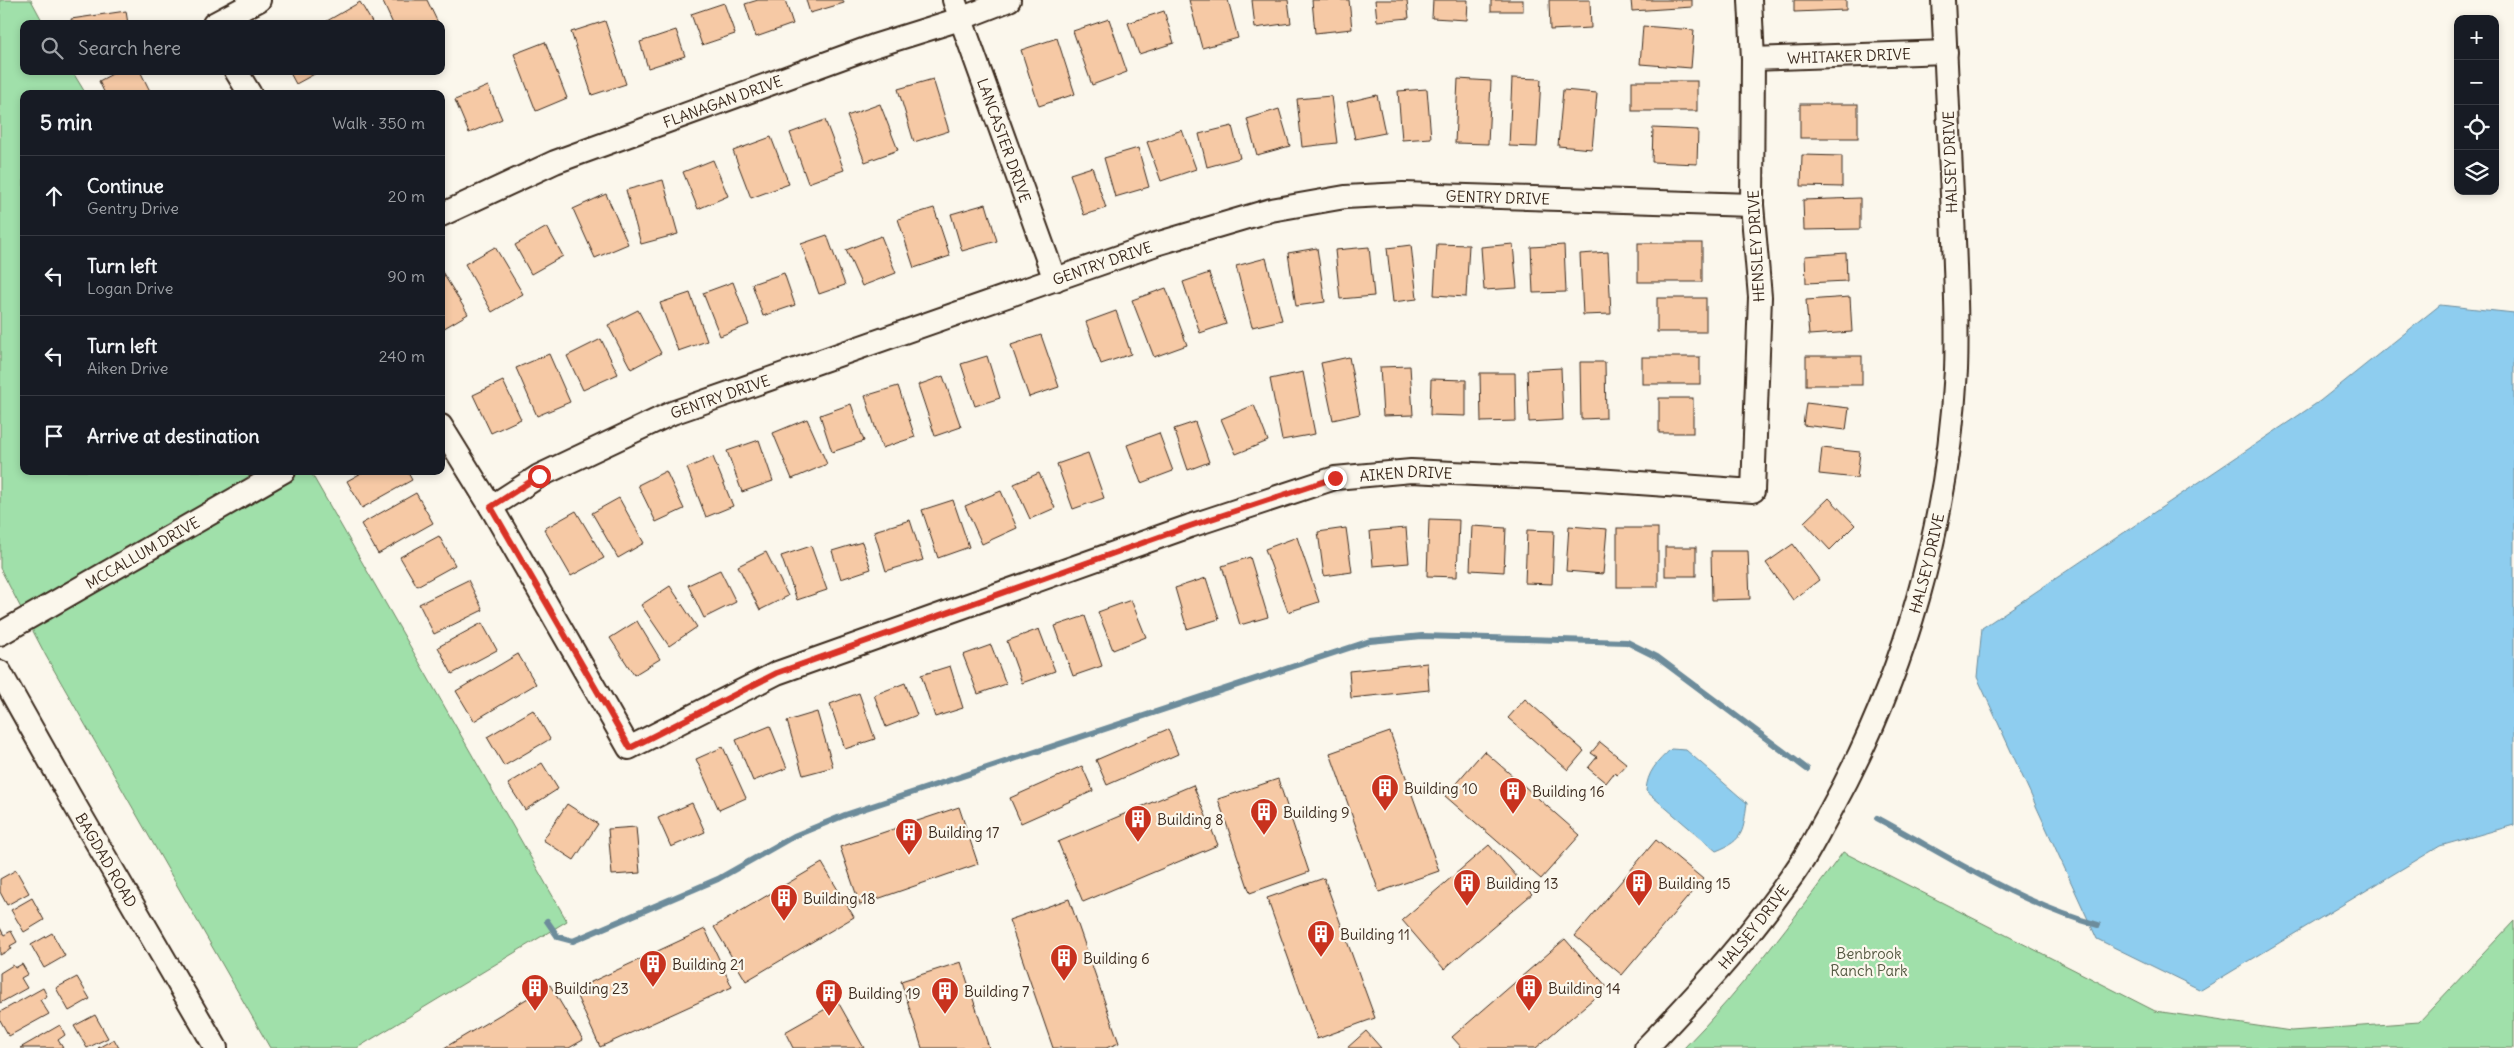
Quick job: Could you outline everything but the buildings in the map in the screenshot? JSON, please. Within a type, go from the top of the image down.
[{"type":"street","points":[[222,20],[259,0]]},
{"type":"street","name":"FLANAGAN DRIVE","points":[[445,213],[556,162],[874,46],[957,10],[1009,0]]},
{"type":"street","name":"HENSLEY DRIVE","points":[[1750,0],[1753,58],[1752,205],[1760,297],[1753,491]]},
{"type":"street","name":"HALSEY DRIVE","points":[[1646,1048],[1724,965],[1804,858],[1868,737],[1914,613],[1942,493],[1956,368],[1956,288],[1944,0]]},
{"type":"street","name":"LANCASTER DRIVE","points":[[957,10],[1055,280]]},
{"type":"street","name":"WHITAKER DRIVE","points":[[1753,58],[1946,52]]},
{"type":"street","points":[[238,75],[248,90]]},
{"type":"street","name":"GENTRY DRIVE","points":[[491,507],[539,476],[672,413],[1156,244],[1271,210],[1345,197],[1403,194],[1752,205]]},
{"type":"street","points":[[445,432],[491,507]]},
{"type":"street","name":"AIKEN DRIVE","points":[[491,507],[630,748],[777,673],[1190,526],[1335,478],[1411,471],[1582,479],[1753,491]]},
{"type":"street","name":"MCCALLUM DRIVE","points":[[0,634],[277,475]]},
{"type":"street","name":"BAGDAD ROAD","points":[[0,672],[216,1048]]},
{"type":"green space","points":[[0,0],[31,0],[42,20],[20,20],[20,75],[74,75],[84,90],[20,90],[20,475],[312,475],[567,921],[357,1048],[270,1048],[46,656],[0,568]]},
{"type":"green space","name":"Benbrook Ranch Park","points":[[1843,852],[2155,1011],[2291,1031],[2419,1022],[2514,921],[2514,1048],[1684,1048],[1747,978]]},
{"type":"water","points":[[2440,305],[2514,313],[2514,825],[2440,846],[2201,990],[2097,939],[1977,677],[1982,628],[2320,401]]},
{"type":"water","points":[[1671,749],[1686,750],[1747,803],[1741,833],[1733,843],[1716,851],[1646,791],[1648,778],[1661,758]]},
{"type":"waterway","points":[[547,921],[558,937],[573,941],[718,879],[794,836],[845,815],[1370,641],[1422,636],[1627,642],[1657,657],[1807,769]]},
{"type":"waterway","points":[[1877,818],[2013,892],[2041,905],[2098,925]]},
{"type":"place","name":"Building 10","points":[[1385,812]]},
{"type":"place","name":"Building 16","points":[[1513,815]]},
{"type":"place","name":"Building 9","points":[[1264,836]]},
{"type":"place","name":"Building 8","points":[[1138,843]]},
{"type":"place","name":"Building 17","points":[[909,856]]},
{"type":"place","name":"Building 13","points":[[1467,907]]},
{"type":"place","name":"Building 15","points":[[1639,907]]},
{"type":"place","name":"Building 18","points":[[784,922]]},
{"type":"place","name":"Building 11","points":[[1321,958]]},
{"type":"place","name":"Building 6","points":[[1064,982]]},
{"type":"place","name":"Building 21","points":[[653,988]]},
{"type":"place","name":"Building 23","points":[[535,1012]]},
{"type":"place","name":"Building 14","points":[[1529,1012]]},
{"type":"place","name":"Building 7","points":[[945,1015]]},
{"type":"place","name":"Building 19","points":[[829,1017]]},
{"type":"route","points":[[539,476],[491,507],[630,748],[777,673],[1190,526],[1335,478]]}]
